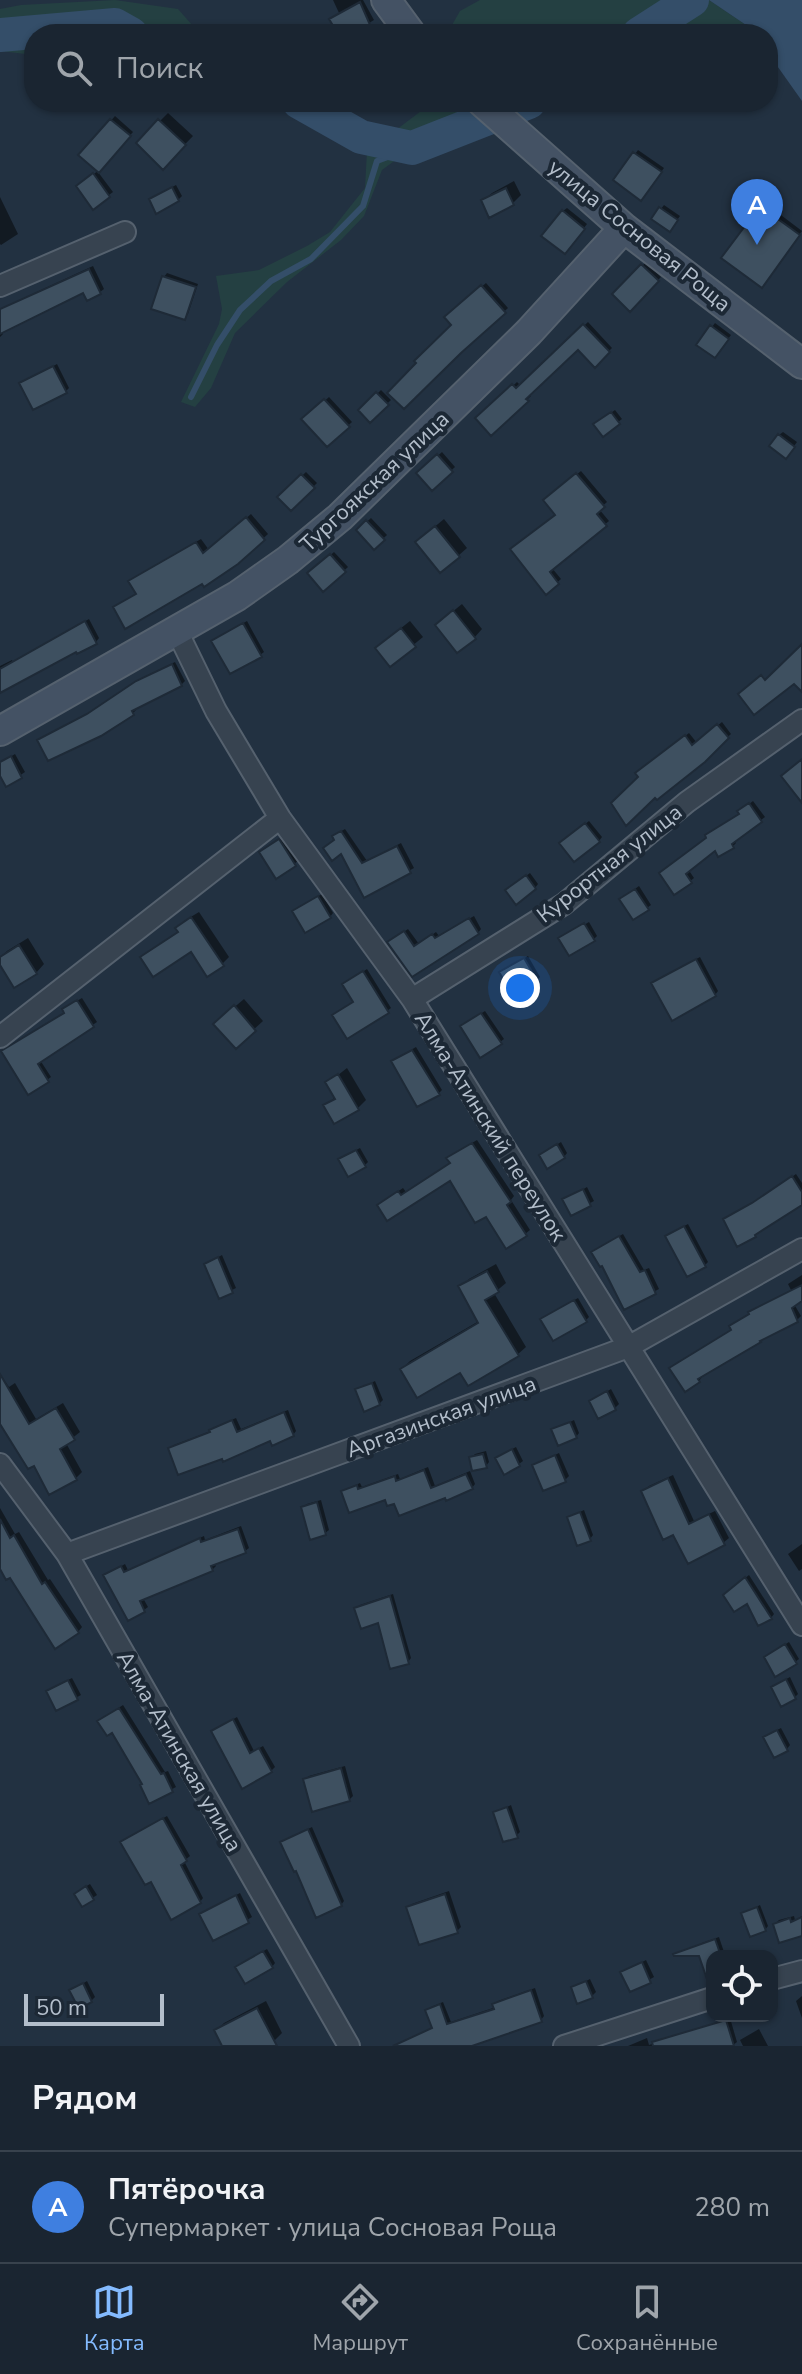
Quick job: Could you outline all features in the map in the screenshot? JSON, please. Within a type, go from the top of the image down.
[{"type":"main road","points":[[386,0],[403,24]]},
{"type":"main road","name":"улица Сосновая Роща","points":[[493,112],[624,228],[802,364]]},
{"type":"main road","name":"Тургоякская улица","points":[[0,731],[237,596],[288,560],[340,517],[529,332],[624,228]]},
{"type":"street","points":[[0,286],[125,232]]},
{"type":"street","name":"Алма-Атинский переулок","points":[[177,631],[216,711],[280,818],[412,999],[802,1625]]},
{"type":"street","name":"Курортная улица","points":[[412,999],[564,904],[687,802],[802,720]]},
{"type":"street","points":[[0,1037],[280,818]]},
{"type":"street","name":"Аргазинская улица","points":[[67,1554],[628,1347],[802,1249]]},
{"type":"street","name":"Алма-Атинская улица","points":[[0,1464],[67,1554],[349,2046]]},
{"type":"street","points":[[778,1977],[802,1971]]},
{"type":"street","points":[[564,2046],[706,2000]]},
{"type":"green space","points":[[115,0],[178,9],[191,24],[24,24],[24,54],[0,51],[0,9]]},
{"type":"green space","points":[[480,0],[709,0],[745,24],[453,24],[460,11]]},
{"type":"green space","points":[[293,112],[334,112],[388,136],[420,112],[465,112],[489,135],[462,146],[397,159],[382,170],[364,216],[341,240],[287,282],[235,333],[211,388],[195,407],[181,402],[219,324],[222,309],[216,276],[259,270],[307,246],[330,232],[365,188],[367,151]]},
{"type":"water","points":[[709,0],[802,0],[802,101],[778,67],[778,24],[745,24]]},
{"type":"building","points":[[360,2],[370,24],[332,24],[329,19]]},
{"type":"building","points":[[110,119],[131,136],[99,173],[78,155]]},
{"type":"building","points":[[158,119],[186,145],[163,170],[136,143]]},
{"type":"building","points":[[633,152],[662,172],[641,201],[613,180]]},
{"type":"building","points":[[93,173],[110,197],[93,210],[76,186]]},
{"type":"building","points":[[172,187],[179,201],[156,214],[149,199]]},
{"type":"building","points":[[506,188],[514,205],[489,218],[481,200]]},
{"type":"building","points":[[760,206],[800,235],[762,288],[721,258]]},
{"type":"building","points":[[659,207],[678,220],[670,232],[651,219]]},
{"type":"building","points":[[562,210],[585,229],[565,254],[541,236]]},
{"type":"building","points":[[641,264],[659,281],[630,312],[612,294]]},
{"type":"building","points":[[89,269],[101,294],[87,301],[83,293],[0,334],[0,309]]},
{"type":"building","points":[[162,276],[196,287],[185,320],[151,309]]},
{"type":"building","points":[[481,285],[506,313],[404,409],[387,393],[451,325],[444,317]]},
{"type":"building","points":[[583,324],[610,352],[595,368],[578,350],[491,436],[475,418],[512,384],[516,388]]},
{"type":"building","points":[[710,325],[729,339],[715,358],[696,345]]},
{"type":"building","points":[[53,366],[67,393],[33,410],[19,383]]},
{"type":"building","points":[[376,392],[389,405],[370,423],[358,410]]},
{"type":"building","points":[[324,399],[350,427],[327,447],[301,419]]},
{"type":"building","points":[[611,412],[620,424],[603,437],[593,424]]},
{"type":"building","points":[[778,434],[795,447],[786,459],[769,446]]},
{"type":"building","points":[[437,454],[453,472],[432,491],[416,473]]},
{"type":"building","points":[[576,473],[605,507],[597,514],[607,526],[550,572],[559,584],[546,595],[510,549],[555,515],[543,500]]},
{"type":"building","points":[[301,474],[315,488],[291,511],[277,497]]},
{"type":"building","points":[[246,517],[265,540],[238,564],[204,587],[202,584],[125,629],[113,607],[136,594],[128,581],[196,542],[203,553]]},
{"type":"building","points":[[366,520],[385,540],[374,550],[356,530]]},
{"type":"building","points":[[435,526],[460,557],[440,573],[415,542]]},
{"type":"building","points":[[330,554],[346,572],[323,592],[307,573]]},
{"type":"building","points":[[453,610],[476,639],[457,653],[435,625]]},
{"type":"building","points":[[85,621],[97,644],[0,693],[0,669]]},
{"type":"building","points":[[243,623],[262,657],[230,674],[211,641]]},
{"type":"building","points":[[401,628],[416,647],[390,667],[375,648]]},
{"type":"building","points":[[802,644],[802,692],[794,684],[754,715],[738,694],[761,675],[765,680]]},
{"type":"building","points":[[172,664],[182,686],[132,711],[134,715],[101,736],[48,761],[37,740],[87,714],[136,681]]},
{"type":"building","points":[[717,724],[729,738],[705,762],[657,800],[655,798],[626,826],[611,803],[638,777],[635,773],[685,735],[692,745]]},
{"type":"building","points":[[11,756],[22,778],[6,787],[0,776],[0,762]]},
{"type":"building","points":[[802,759],[802,803],[781,776]]},
{"type":"building","points":[[749,803],[762,822],[732,844],[734,848],[718,857],[715,851],[686,874],[692,883],[674,895],[659,873],[706,838],[705,835],[739,814],[737,811]]},
{"type":"building","points":[[585,823],[600,842],[574,862],[559,843]]},
{"type":"building","points":[[341,831],[362,863],[397,846],[411,873],[364,898],[341,854],[332,861],[323,848],[334,840],[332,836]]},
{"type":"building","points":[[279,839],[296,866],[276,879],[259,852]]},
{"type":"building","points":[[526,875],[536,889],[516,905],[505,890]]},
{"type":"building","points":[[635,889],[649,910],[633,920],[619,899]]},
{"type":"building","points":[[318,896],[331,918],[305,933],[292,911]]},
{"type":"building","points":[[191,917],[224,966],[207,977],[191,952],[153,977],[140,957],[178,932],[175,928]]},
{"type":"building","points":[[469,918],[479,934],[412,977],[387,942],[404,931],[414,946],[432,934],[435,938]]},
{"type":"building","points":[[584,923],[595,941],[569,956],[558,938]]},
{"type":"building","points":[[19,945],[37,974],[14,988],[0,965],[0,957]]},
{"type":"building","points":[[524,958],[538,982],[514,997],[499,972]]},
{"type":"building","points":[[696,959],[716,996],[672,1021],[651,983]]},
{"type":"building","points":[[363,971],[389,1013],[347,1039],[332,1015],[353,1002],[342,984]]},
{"type":"building","points":[[77,1000],[94,1027],[38,1064],[49,1082],[28,1095],[1,1051],[64,1013],[62,1009]]},
{"type":"building","points":[[234,1005],[256,1031],[236,1049],[213,1024]]},
{"type":"building","points":[[481,1013],[502,1044],[480,1058],[460,1026]]},
{"type":"building","points":[[412,1050],[440,1095],[417,1107],[391,1061]]},
{"type":"building","points":[[338,1074],[359,1110],[334,1124],[323,1105],[335,1099],[325,1082]]},
{"type":"building","points":[[472,1143],[511,1202],[507,1205],[527,1236],[506,1249],[486,1217],[475,1223],[450,1181],[387,1221],[377,1205],[398,1191],[401,1195],[450,1163],[446,1158]]},
{"type":"building","points":[[557,1144],[565,1158],[547,1169],[539,1155]]},
{"type":"building","points":[[356,1150],[366,1167],[348,1177],[338,1159]]},
{"type":"building","points":[[792,1176],[802,1192],[802,1205],[737,1247],[723,1219]]},
{"type":"building","points":[[583,1189],[591,1206],[571,1216],[562,1199]]},
{"type":"building","points":[[684,1226],[706,1267],[687,1277],[665,1236]]},
{"type":"building","points":[[619,1236],[640,1272],[645,1270],[656,1294],[624,1310],[602,1266],[591,1252]]},
{"type":"building","points":[[218,1257],[233,1293],[219,1299],[204,1264]]},
{"type":"building","points":[[487,1271],[499,1292],[485,1300],[519,1356],[468,1386],[460,1373],[417,1398],[400,1369],[478,1323],[458,1286]]},
{"type":"building","points":[[802,1285],[802,1301],[792,1308],[798,1322],[698,1379],[700,1382],[685,1392],[669,1368],[731,1330],[729,1326],[748,1312]]},
{"type":"building","points":[[574,1300],[587,1322],[553,1341],[540,1319]]},
{"type":"building","points":[[0,1374],[29,1424],[56,1408],[75,1440],[60,1449],[77,1480],[49,1495],[34,1466],[28,1469],[0,1424]]},
{"type":"building","points":[[372,1383],[380,1405],[364,1412],[355,1389]]},
{"type":"building","points":[[607,1391],[616,1410],[598,1419],[589,1401]]},
{"type":"building","points":[[284,1412],[294,1436],[272,1446],[270,1441],[223,1462],[222,1459],[178,1475],[168,1448],[232,1420],[237,1432]]},
{"type":"building","points":[[570,1422],[577,1438],[558,1446],[551,1429]]},
{"type":"building","points":[[512,1449],[520,1466],[504,1475],[495,1458]]},
{"type":"building","points":[[483,1454],[487,1468],[472,1471],[469,1457]]},
{"type":"building","points":[[555,1455],[566,1482],[543,1491],[532,1465]]},
{"type":"building","points":[[424,1470],[431,1488],[466,1474],[473,1489],[399,1516],[394,1504],[387,1506],[385,1500],[349,1513],[341,1491],[357,1485],[358,1489],[395,1476],[396,1481]]},
{"type":"building","points":[[668,1478],[689,1524],[709,1514],[725,1545],[688,1564],[673,1535],[663,1540],[641,1491]]},
{"type":"building","points":[[317,1502],[326,1535],[310,1540],[301,1507]]},
{"type":"building","points":[[580,1512],[591,1541],[577,1546],[567,1517]]},
{"type":"building","points":[[0,1519],[10,1538],[14,1535],[42,1584],[45,1582],[79,1633],[55,1649],[10,1578],[6,1580],[0,1569]]},
{"type":"building","points":[[238,1529],[246,1553],[211,1566],[213,1571],[140,1601],[145,1612],[128,1621],[103,1575],[121,1566],[124,1572],[200,1538],[201,1542]]},
{"type":"building","points":[[745,1577],[772,1619],[758,1626],[747,1604],[734,1612],[723,1595]]},
{"type":"building","points":[[390,1596],[409,1664],[390,1669],[378,1623],[361,1629],[354,1608]]},
{"type":"building","points":[[785,1644],[797,1664],[775,1677],[764,1657]]},
{"type":"building","points":[[786,1679],[796,1699],[781,1707],[771,1687]]},
{"type":"building","points":[[68,1680],[78,1700],[56,1711],[46,1691]]},
{"type":"building","points":[[119,1708],[161,1774],[164,1773],[173,1792],[149,1804],[142,1784],[112,1733],[107,1736],[97,1721]]},
{"type":"building","points":[[233,1719],[250,1753],[259,1748],[272,1772],[242,1789],[211,1731]]},
{"type":"building","points":[[777,1730],[788,1751],[774,1758],[763,1737]]},
{"type":"building","points":[[341,1768],[350,1801],[312,1812],[303,1779]]},
{"type":"building","points":[[507,1807],[518,1838],[503,1842],[493,1812]]},
{"type":"building","points":[[163,1818],[187,1861],[181,1865],[201,1903],[171,1920],[151,1882],[145,1885],[120,1842]]},
{"type":"building","points":[[308,1829],[342,1906],[316,1918],[280,1842]]},
{"type":"building","points":[[86,1886],[94,1900],[82,1907],[74,1894]]},
{"type":"building","points":[[445,1894],[458,1933],[419,1945],[406,1907]]},
{"type":"building","points":[[236,1895],[249,1923],[213,1941],[199,1914]]},
{"type":"building","points":[[757,1907],[766,1931],[750,1937],[741,1913]]},
{"type":"building","points":[[802,1917],[802,1936],[779,1943],[773,1924]]},
{"type":"building","points":[[715,1939],[719,1950],[706,1950],[706,1976],[699,1956],[673,1954]]},
{"type":"building","points":[[263,1951],[273,1968],[245,1984],[235,1967]]},
{"type":"building","points":[[642,1962],[651,1983],[630,1992],[620,1972]]},
{"type":"building","points":[[586,1981],[593,1998],[577,2004],[571,1987]]},
{"type":"building","points":[[83,1983],[92,2002],[79,2009],[69,1990]]},
{"type":"building","points":[[531,1990],[542,2022],[472,2046],[393,2046],[432,2028],[425,2010],[440,2004],[447,2024],[494,2009],[492,2004]]},
{"type":"building","points":[[257,2008],[277,2046],[222,2046],[214,2030]]},
{"type":"building","points":[[727,2022],[734,2046],[653,2046],[652,2042]]},
{"type":"waterway","points":[[655,24],[692,0]]},
{"type":"waterway","points":[[0,35],[24,33]]},
{"type":"waterway","points":[[317,112],[361,137],[412,148],[504,112]]},
{"type":"waterway","points":[[191,397],[217,345],[240,310],[271,281],[311,259],[363,206],[377,161],[412,148]]},
{"type":"place","name":"Пятёрочка","points":[[757,245]]}]
